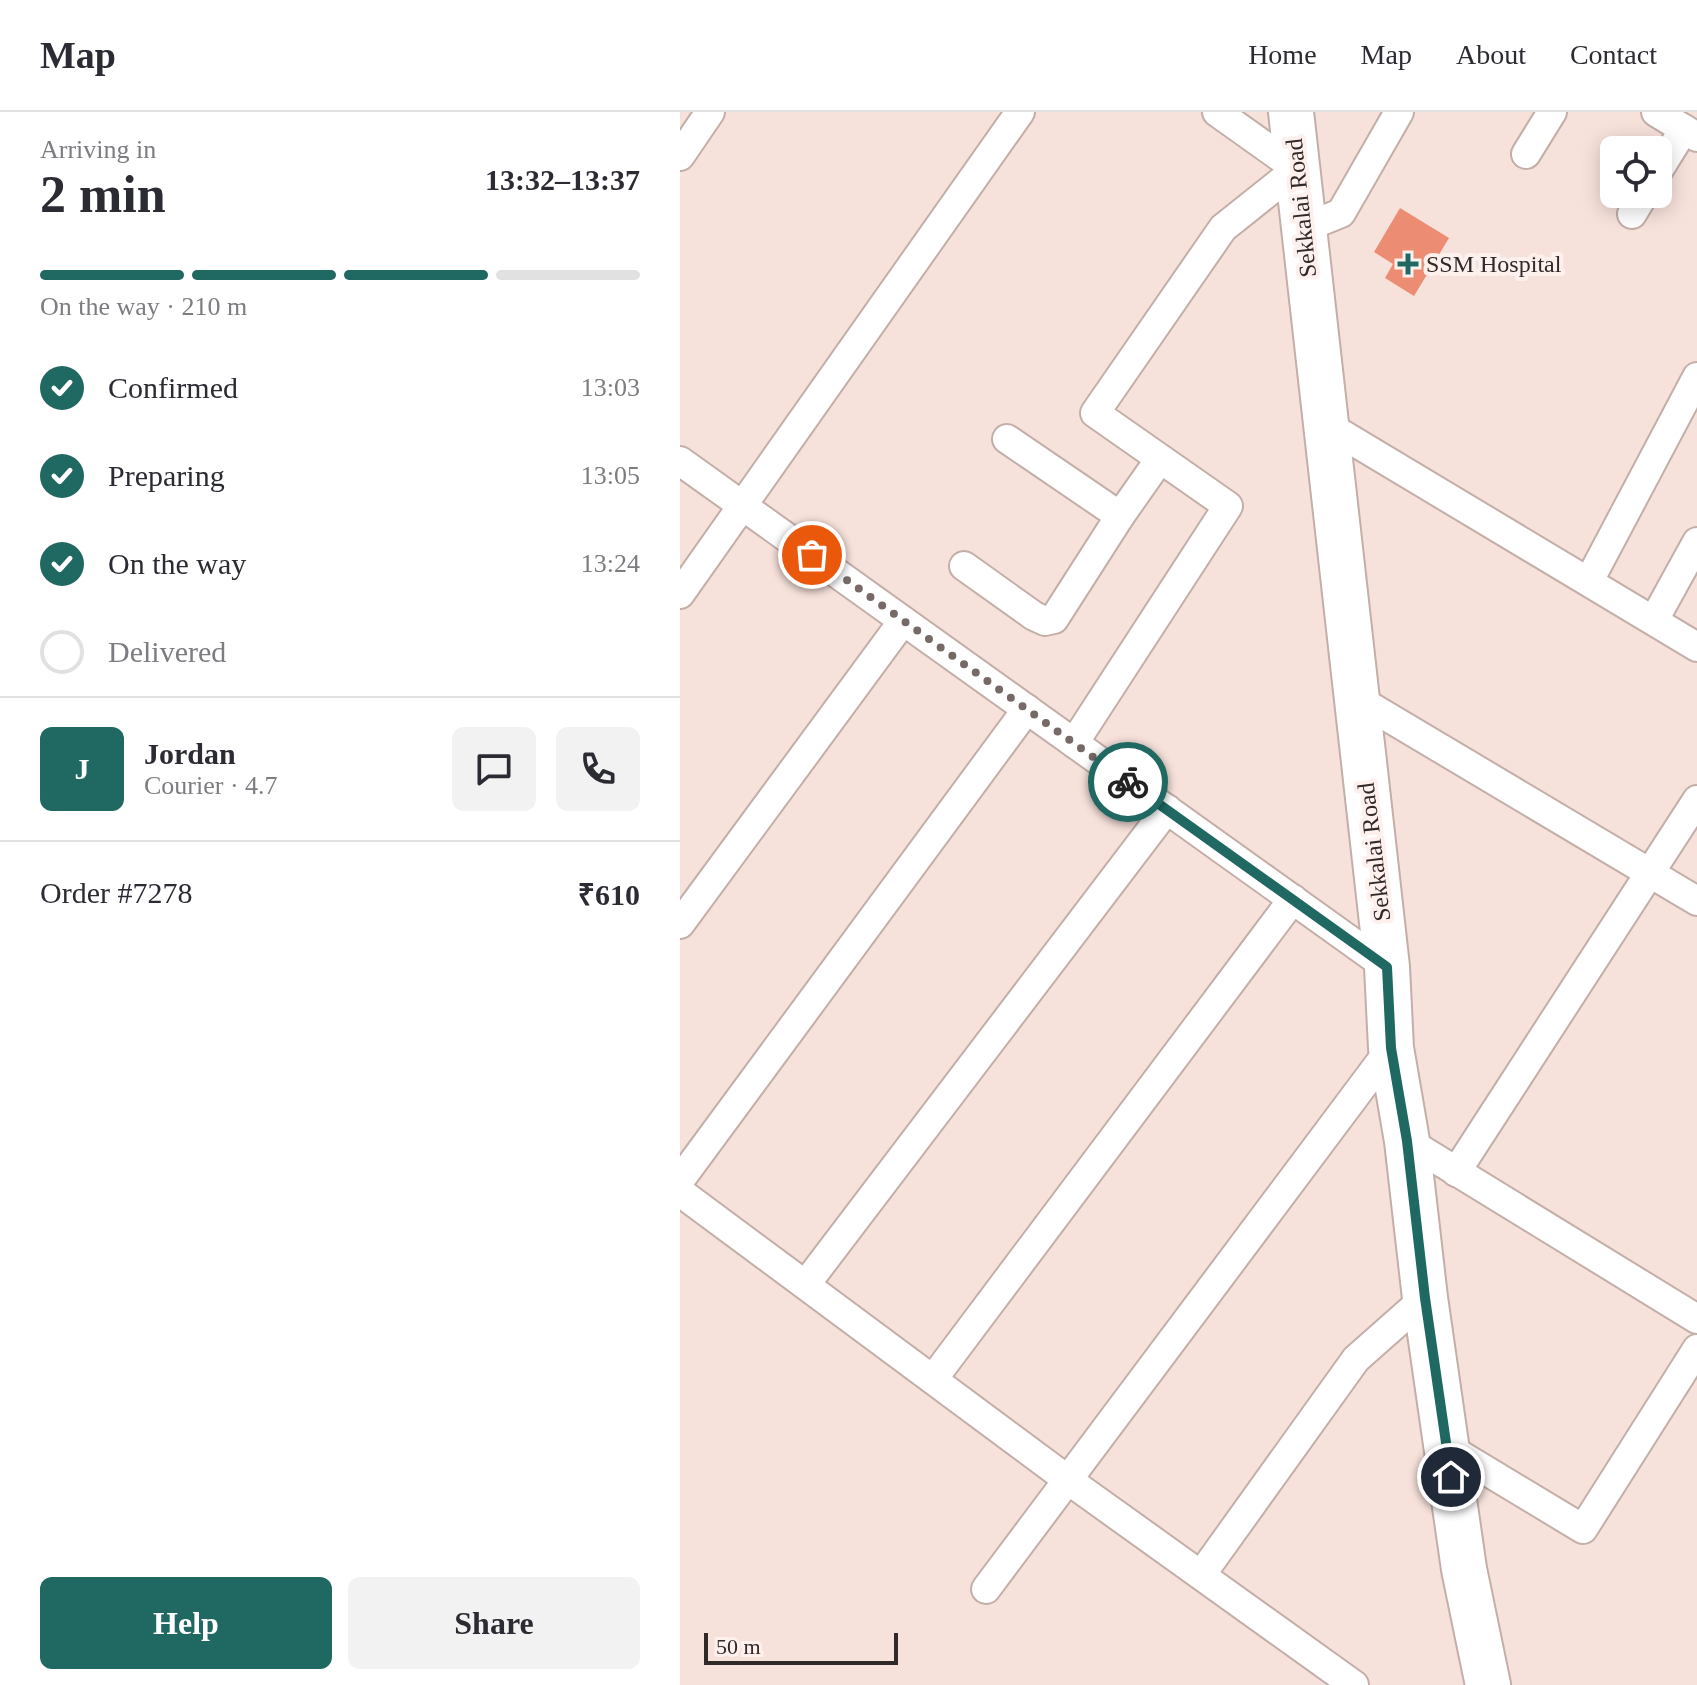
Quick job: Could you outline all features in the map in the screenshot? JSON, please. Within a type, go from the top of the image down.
[{"type":"main road","name":"Sekkalai Road","points":[[1291,112],[1387,967],[1391,1048],[1407,1141],[1425,1298],[1464,1569],[1488,1685]]},
{"type":"street","points":[[681,152],[710,112]]},
{"type":"street","points":[[680,594],[1020,112]]},
{"type":"street","points":[[1074,743],[1228,506],[1095,413],[1223,228],[1297,169],[1217,112]]},
{"type":"street","points":[[1304,228],[1341,213],[1399,112]]},
{"type":"street","points":[[1526,154],[1552,112]]},
{"type":"street","points":[[1656,112],[1690,133],[1672,154]]},
{"type":"street","points":[[1589,581],[1697,377]]},
{"type":"street","points":[[1325,424],[1697,647]]},
{"type":"street","points":[[1007,439],[1120,516]]},
{"type":"street","points":[[964,566],[1034,616],[1045,621],[1054,619],[1160,459]]},
{"type":"street","points":[[680,461],[1387,967]]},
{"type":"street","points":[[1654,620],[1697,542]]},
{"type":"street","points":[[680,924],[903,621]]},
{"type":"street","points":[[1356,698],[1697,901]]},
{"type":"street","points":[[680,1180],[1027,709]]},
{"type":"street","points":[[1456,1172],[1697,800]]},
{"type":"street","points":[[806,1284],[1167,809]]},
{"type":"street","points":[[933,1379],[1293,899]]},
{"type":"street","points":[[986,1589],[1391,1048]]},
{"type":"street","points":[[1407,1141],[1697,1319]]},
{"type":"street","points":[[680,1192],[1068,1480],[1354,1685]]},
{"type":"street","points":[[1201,1575],[1356,1359],[1425,1298]]},
{"type":"street","points":[[1447,1447],[1583,1529],[1697,1349]]},
{"type":"building","points":[[1400,208],[1449,238],[1414,296],[1385,278],[1393,264],[1374,252]]},
{"type":"way so far","points":[[812,555],[1128,782]]},
{"type":"place","name":"SSM Hospital","points":[[1408,264]]},
{"type":"route","points":[[1128,782],[1387,967],[1391,1048],[1407,1141],[1425,1298],[1451,1477]]}]
